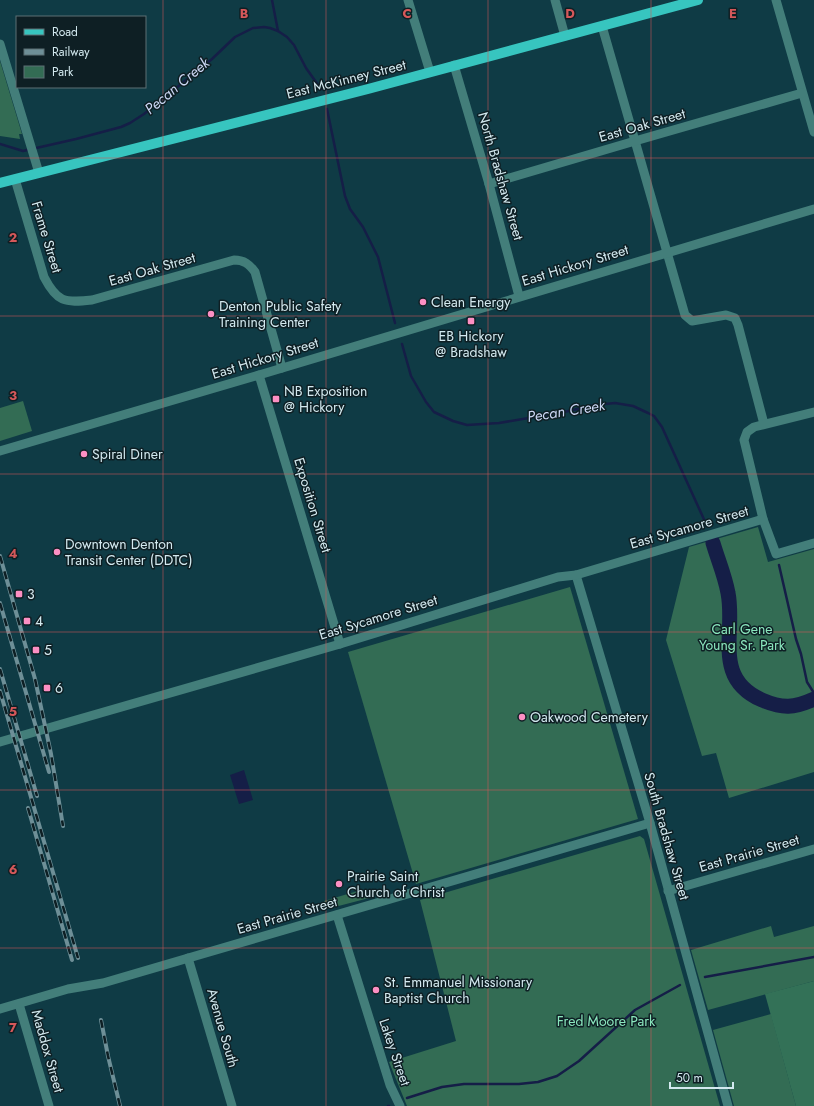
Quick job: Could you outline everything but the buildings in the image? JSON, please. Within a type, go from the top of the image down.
[{"type":"main road","name":"East McKinney Street","points":[[0,183],[430,72],[698,0]]},
{"type":"street","points":[[408,0],[430,72]]},
{"type":"street","points":[[555,0],[565,36]]},
{"type":"street","points":[[776,0],[814,132]]},
{"type":"street","points":[[602,26],[685,315],[692,321],[726,315],[735,318],[764,424]]},
{"type":"street","points":[[0,44],[28,132],[39,173]]},
{"type":"street","name":"North Bradshaw Street","points":[[454,65],[520,296]]},
{"type":"street","name":"East Oak Street","points":[[489,184],[802,93]]},
{"type":"street","name":"Frame Street","points":[[15,179],[44,277],[50,288],[59,299]]},
{"type":"street","name":"East Hickory Street","points":[[0,451],[814,209]]},
{"type":"street","name":"East Oak Street","points":[[59,299],[76,302],[92,300],[234,260],[243,260],[251,266],[255,272],[282,368]]},
{"type":"street","name":"Exposition Street","points":[[259,375],[340,644]]},
{"type":"street","points":[[814,412],[754,427],[747,432],[744,440],[763,519],[776,554],[814,543]]},
{"type":"street","name":"East Sycamore Street","points":[[0,742],[340,644],[558,577],[576,575],[763,519]]},
{"type":"street","name":"South Bradshaw Street","points":[[576,575],[650,823],[728,1106]]},
{"type":"street","name":"East Prairie Street","points":[[0,1009],[68,989],[103,983],[650,823]]},
{"type":"street","name":"East Prairie Street","points":[[668,891],[814,849]]},
{"type":"street","name":"Lakey Street","points":[[337,914],[390,1085],[400,1106]]},
{"type":"street","name":"Avenue South","points":[[188,958],[232,1106]]},
{"type":"street","name":"Maddox Street","points":[[19,1004],[49,1106]]},
{"type":"green space","points":[[0,61],[22,134],[19,134],[20,139],[0,136]]},
{"type":"green space","points":[[23,401],[32,431],[0,441],[0,408]]},
{"type":"green space","name":"Carl Gene Young Sr. Park","points":[[758,527],[768,562],[814,549],[814,772],[729,798],[716,753],[702,756],[666,640],[689,547]]},
{"type":"green space","name":"Oakwood Cemetery","points":[[570,587],[638,819],[416,884],[348,652]]},
{"type":"green space","name":"Fred Moore Park","points":[[640,836],[644,839],[720,1106],[407,1106],[389,1062],[456,1041],[420,900]]},
{"type":"green space","points":[[361,890],[370,890],[373,897],[327,909],[324,901]]},
{"type":"green space","points":[[771,926],[774,937],[814,926],[814,981],[708,1010],[691,950]]},
{"type":"green space","points":[[814,981],[814,1106],[796,1106],[765,994]]},
{"type":"green space","points":[[771,1014],[796,1106],[734,1106],[713,1030]]},
{"type":"water","points":[[244,770],[253,800],[239,804],[230,775]]},
{"type":"waterway","points":[[272,0],[278,31]]},
{"type":"waterway","name":"Pecan Creek","points":[[0,144],[23,151],[76,139],[121,127],[130,123],[144,114],[212,59],[235,37],[253,28],[270,28],[287,37],[294,45],[306,68],[321,89]]},
{"type":"waterway","name":"Pecan Creek","points":[[327,109],[345,196],[350,209],[363,227],[378,257],[395,323]]},
{"type":"waterway","name":"Pecan Creek","points":[[402,344],[411,376],[426,402],[434,412],[453,421],[467,425],[499,423],[595,405],[615,403],[633,406],[654,416],[662,427],[707,526]]},
{"type":"waterway","name":"Pecan Creek","points":[[713,543],[728,593],[730,608],[729,653],[731,667],[737,680],[747,691],[762,700],[776,705],[794,706],[814,699]]},
{"type":"waterway","points":[[779,565],[807,682],[814,693]]},
{"type":"waterway","points":[[705,977],[814,957]]},
{"type":"waterway","points":[[407,1098],[442,1087],[464,1084],[519,1084],[538,1082],[557,1076],[579,1061],[635,1010],[680,985]]},
{"type":"railway","points":[[0,556],[35,679],[51,754],[63,826]]},
{"type":"railway","points":[[0,603],[49,772]]},
{"type":"railway","points":[[0,669],[37,796]]},
{"type":"railway","points":[[0,691],[78,958]]},
{"type":"railway","points":[[28,808],[72,960]]},
{"type":"railway","points":[[101,1020],[120,1106]]},
{"type":"place","name":"Clean Energy","points":[[423,302]]},
{"type":"place","name":"Denton Public Safety Training Center","points":[[211,314]]},
{"type":"place","name":"EB Hickory @ Bradshaw","points":[[471,321]]},
{"type":"place","name":"NB Exposition @ Hickory","points":[[276,399]]},
{"type":"place","name":"Spiral Diner","points":[[84,454]]},
{"type":"place","name":"Downtown Denton Transit Center (DDTC)","points":[[57,552]]},
{"type":"place","name":"3","points":[[19,594]]},
{"type":"place","name":"4","points":[[27,621]]},
{"type":"place","name":"5","points":[[36,650]]},
{"type":"place","name":"6","points":[[47,688]]},
{"type":"place","name":"Oakwood Cemetery","points":[[522,717]]},
{"type":"place","name":"Prairie Saint Church of Christ","points":[[339,884]]},
{"type":"place","name":"St. Emmanuel Missionary Baptist Church","points":[[376,990]]}]
